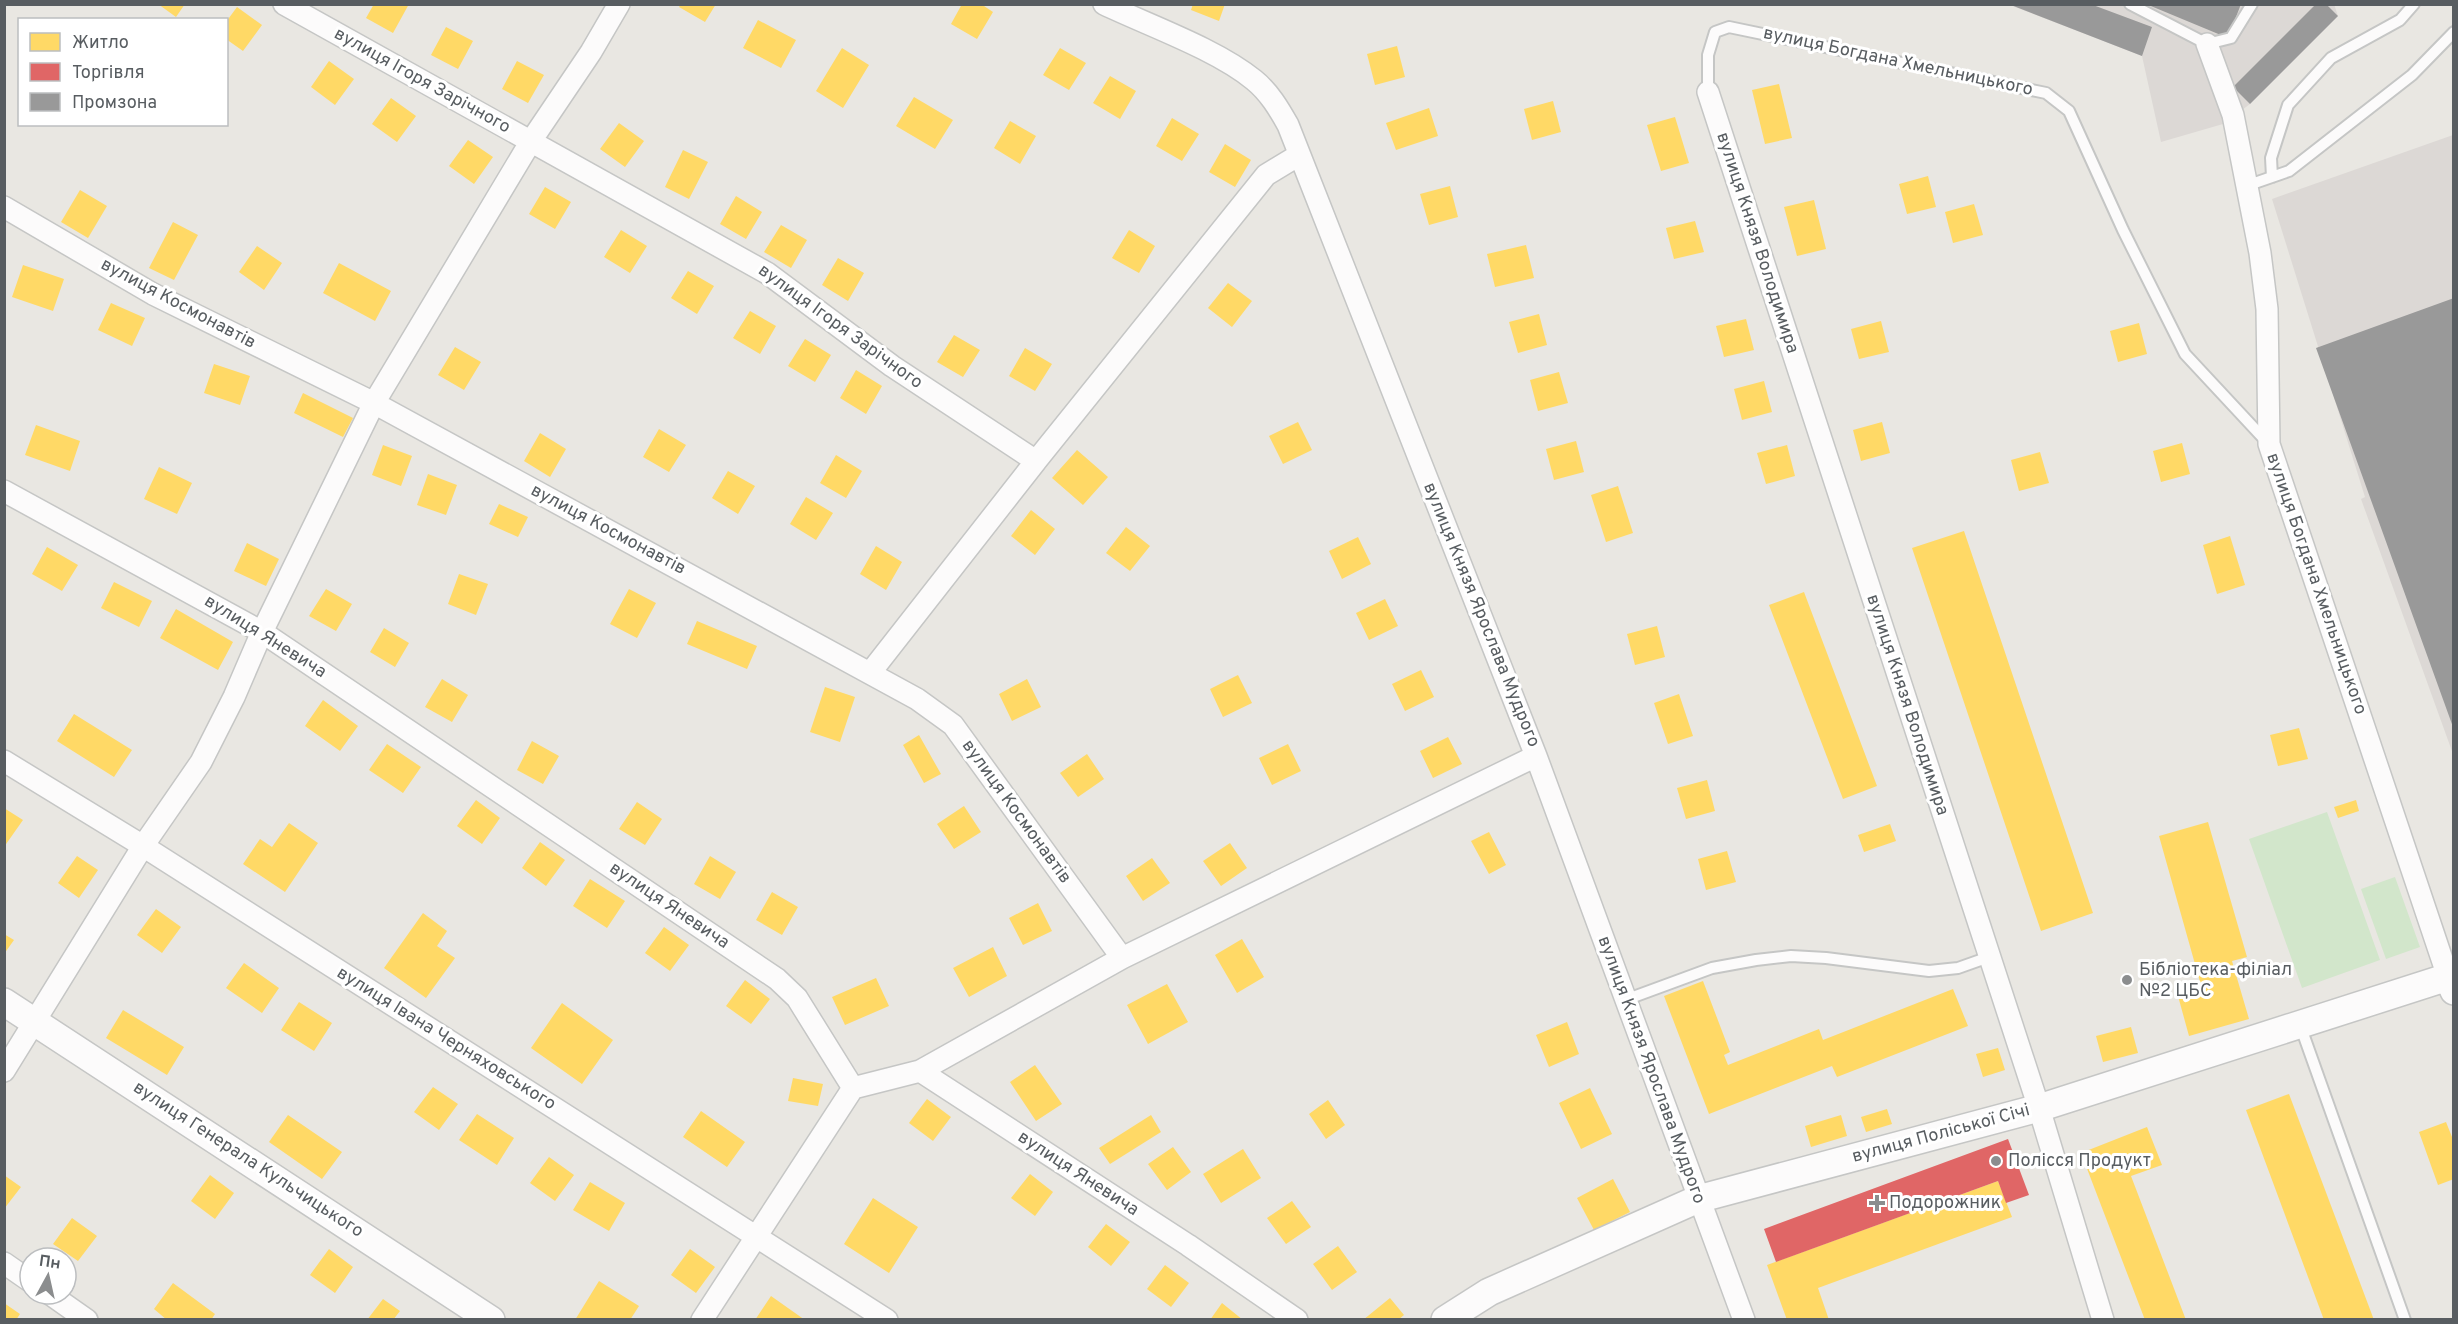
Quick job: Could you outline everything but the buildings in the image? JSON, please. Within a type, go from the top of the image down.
[{"type":"street","name":"вулиця Ігоря Зарічного","points":[[284,4],[767,273],[892,366],[1036,461]]},
{"type":"street","points":[[4,1071],[143,846],[201,762],[374,403],[531,141],[591,52],[620,4]]},
{"type":"street","name":"вулиця Князя Ярослава Мудрого","points":[[1104,4],[1227,61],[1256,81],[1275,102],[1288,125],[1536,756],[1744,1320]]},
{"type":"street","points":[[2207,44],[2234,115],[2260,253],[2267,309],[2269,444]]},
{"type":"street","name":"вулиця Князя Володимира","points":[[1708,92],[2039,1108],[2103,1320]]},
{"type":"street","points":[[870,673],[1036,461],[1266,175],[1299,155]]},
{"type":"street","name":"вулиця Космонавтів","points":[[4,207],[153,294],[374,403],[917,699],[953,725],[1122,958]]},
{"type":"street","name":"вулиця Богдана Хмельницького","points":[[2269,444],[2451,984]]},
{"type":"street","name":"вулиця Яневича","points":[[4,491],[262,632],[777,979],[797,999],[853,1088]]},
{"type":"street","points":[[702,1320],[853,1088],[920,1071],[1122,958],[1536,756]]},
{"type":"street","name":"вулиця Івана Черняховського","points":[[4,761],[143,846],[887,1320]]},
{"type":"street","name":"вулиця Поліської Січі","points":[[1445,1320],[1489,1292],[1698,1199],[2039,1108],[2300,1024],[2451,984]]},
{"type":"street","name":"вулиця Генерала Кульчицького","points":[[4,1002],[491,1320]]},
{"type":"street","name":"вулиця Яневича","points":[[920,1071],[1188,1245],[1297,1320]]},
{"type":"street","points":[[4,1263],[18,1273]]},
{"type":"street","points":[[67,1306],[87,1320]]},
{"type":"lane","points":[[2130,4],[2207,44],[2231,38],[2252,4]]},
{"type":"lane","points":[[2272,177],[2271,158],[2288,105],[2331,58],[2400,20],[2415,4]]},
{"type":"lane","name":"вулиця Богдана Хмельницького","points":[[1708,92],[1708,55],[1715,32],[1729,27],[2046,93],[2069,111],[2123,230],[2185,354],[2269,444]]},
{"type":"lane","points":[[2246,186],[2289,171],[2412,75],[2454,32]]},
{"type":"lane","points":[[1625,1000],[1712,968],[1756,960],[1791,956],[1826,957],[1929,971],[1958,968],[1989,957]]},
{"type":"lane","points":[[2300,1024],[2405,1320]]},
{"type":"shaded area","points":[[2334,4],[2338,16],[2250,104],[2223,124],[2161,142],[2142,56],[2010,5]]},
{"type":"shaded area","points":[[2453,135],[2453,754],[2361,499],[2365,497],[2272,199]]},
{"type":"green space","points":[[2327,812],[2380,960],[2302,988],[2249,839]]},
{"type":"green space","points":[[2395,877],[2420,947],[2386,959],[2361,889]]},
{"type":"place","name":"Бібліотека-філіал №2 ЦБС","points":[[2127,980]]},
{"type":"place","name":"Полісся Продукт","points":[[1996,1161]]},
{"type":"place","name":"Подорожник","points":[[1877,1203]]}]
